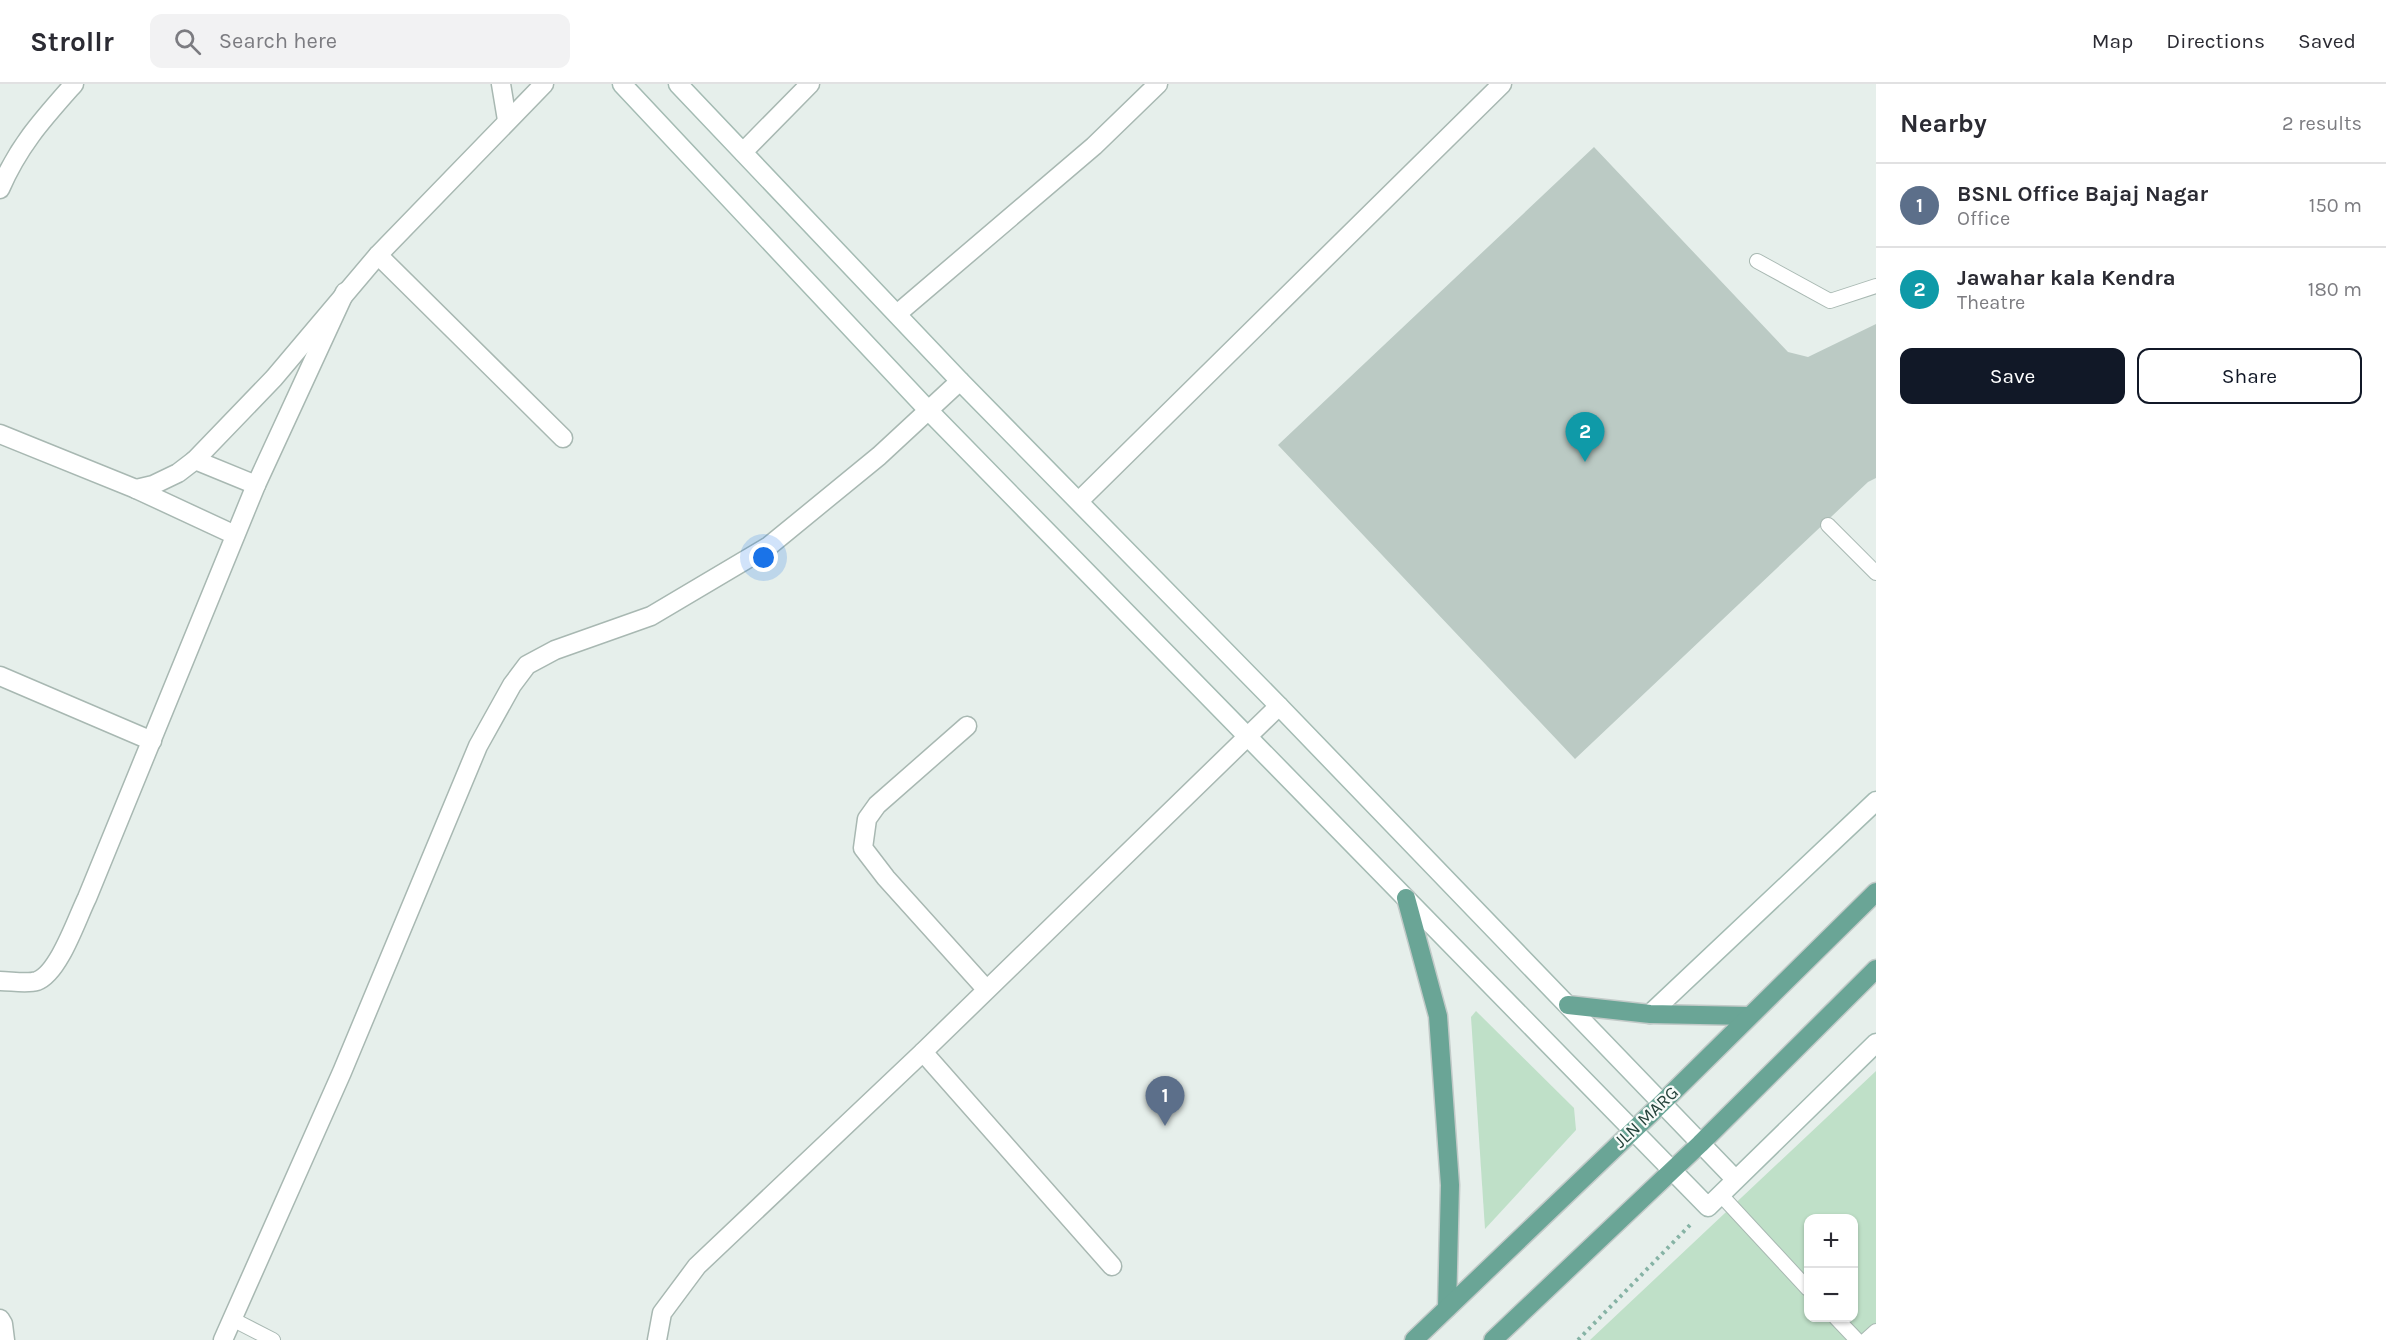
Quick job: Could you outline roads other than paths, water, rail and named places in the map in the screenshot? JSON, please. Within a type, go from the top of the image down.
[{"type":"main road","name":"JLN MARG","points":[[1414,1340],[1662,1103],[1876,892]]},
{"type":"main road","points":[[1406,898],[1438,1016],[1450,1185],[1447,1308]]},
{"type":"main road","points":[[1493,1340],[1700,1144],[1876,969]]},
{"type":"main road","points":[[1568,1005],[1650,1014],[1749,1016]]},
{"type":"street","points":[[0,189],[12,161],[37,126],[74,84]]},
{"type":"street","points":[[501,84],[507,120]]},
{"type":"street","points":[[136,489],[153,485],[178,473],[195,460],[274,378],[378,255],[544,84]]},
{"type":"street","points":[[622,84],[928,410],[1672,1170],[1714,1200],[1876,1043]]},
{"type":"street","points":[[678,84],[960,381],[1279,706],[1735,1179]]},
{"type":"street","points":[[743,152],[810,84]]},
{"type":"street","points":[[897,314],[1094,147],[1158,84]]},
{"type":"street","points":[[1079,501],[1502,84]]},
{"type":"street","points":[[378,255],[563,438]]},
{"type":"street","points":[[0,981],[36,982],[46,976],[59,959],[152,741],[256,485],[345,292]]},
{"type":"street","points":[[223,1340],[342,1072],[478,746],[522,671],[527,665],[555,650],[651,616],[769,546],[879,456],[960,381]]},
{"type":"street","points":[[0,434],[136,489],[235,535]]},
{"type":"street","points":[[195,460],[256,485]]},
{"type":"street","points":[[0,676],[152,741]]},
{"type":"street","points":[[657,1340],[662,1313],[697,1266],[923,1052],[1279,706]]},
{"type":"street","points":[[967,726],[878,805],[867,819],[863,848],[886,878],[986,989]]},
{"type":"street","points":[[1650,1014],[1876,801]]},
{"type":"street","points":[[923,1052],[1112,1266]]},
{"type":"street","points":[[0,1319],[5,1340]]},
{"type":"lane","points":[[1757,261],[1830,301],[1876,286]]},
{"type":"lane","points":[[1828,525],[1876,573]]},
{"type":"lane","points":[[1714,1200],[1804,1284]]},
{"type":"lane","points":[[232,1319],[273,1340]]},
{"type":"lane","points":[[1841,1322],[1857,1340]]},
{"type":"lane","points":[[1866,1340],[1876,1331]]},
{"type":"place","name":"Jawahar kala Kendra","points":[[1585,462]]},
{"type":"place","name":"BSNL Office Bajaj Nagar","points":[[1165,1126]]}]
